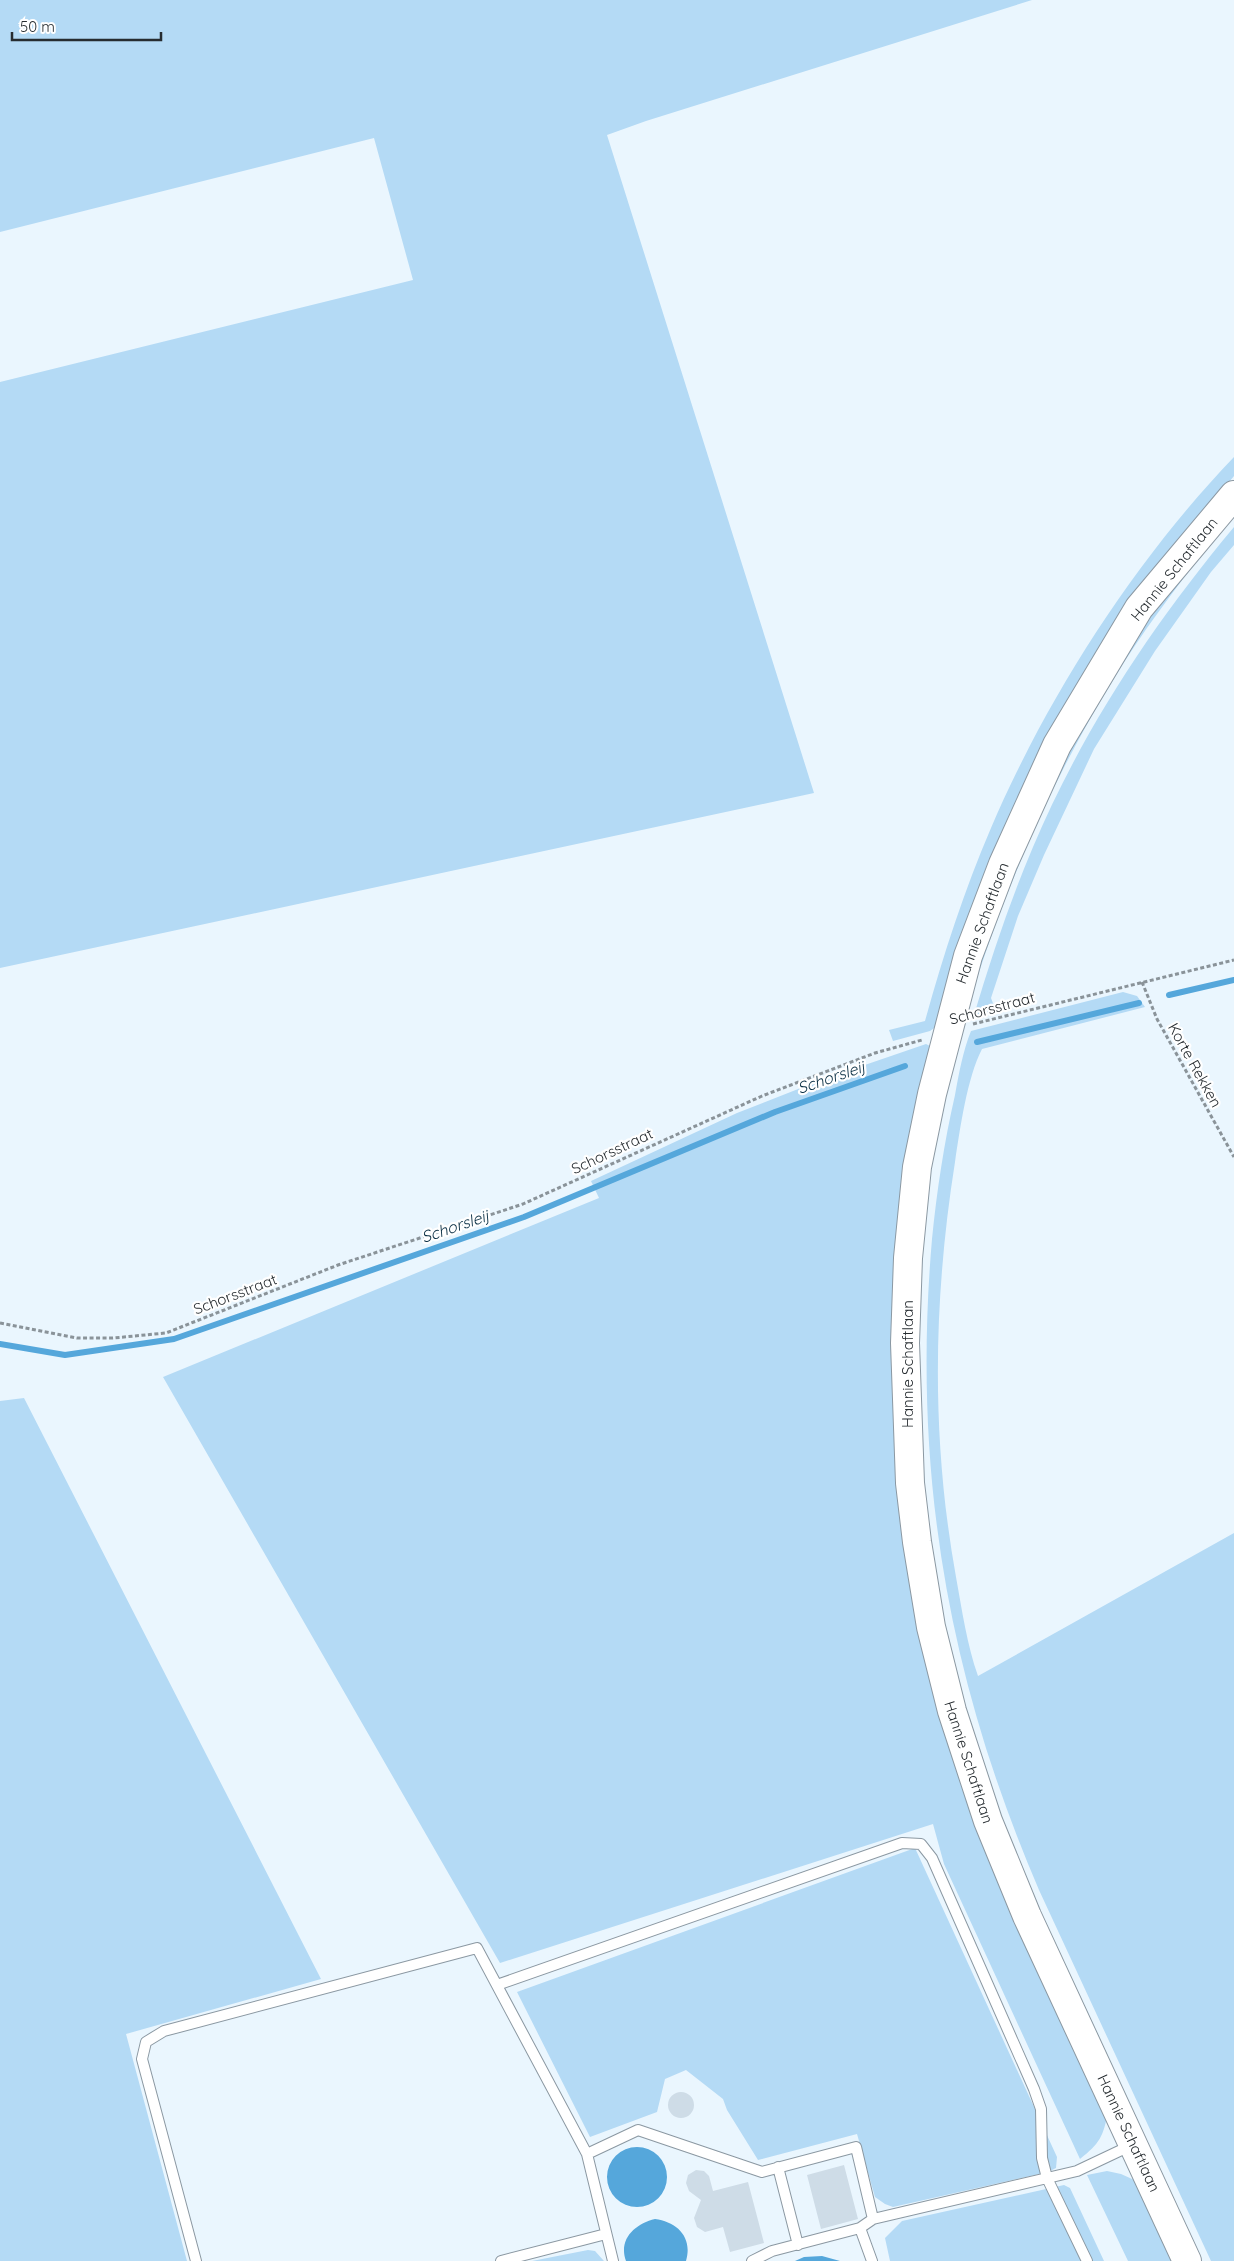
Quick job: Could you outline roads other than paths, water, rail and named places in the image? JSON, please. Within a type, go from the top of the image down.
[{"type":"main road","name":"Hannie Schaftlaan","points":[[1188,2261],[1027,1916],[988,1821],[952,1711],[929,1618],[910,1483],[905,1333],[908,1258],[917,1167],[932,1094],[968,956],[1003,864],[1057,745],[1139,608],[1234,495]]},
{"type":"lane","points":[[497,1985],[902,1843],[921,1844],[932,1858],[1034,2089],[1041,2109],[1042,2158],[1047,2178],[1087,2261]]},
{"type":"lane","points":[[196,2261],[142,2059],[144,2048],[150,2039],[164,2031],[477,1948],[587,2154],[613,2261]]},
{"type":"lane","points":[[587,2154],[638,2130],[762,2172],[856,2147],[873,2219]]},
{"type":"lane","points":[[752,2261],[772,2251],[860,2228],[873,2219],[1077,2171],[1134,2144]]},
{"type":"lane","points":[[778,2167],[798,2245]]},
{"type":"lane","points":[[860,2228],[872,2261]]},
{"type":"lane","points":[[501,2261],[606,2234]]},
{"type":"lane","points":[[542,2250],[544,2261]]},
{"type":"water","points":[[631,2147],[643,2147],[659,2155],[665,2165],[667,2177],[665,2189],[659,2199],[643,2207],[631,2207],[615,2199],[607,2183],[607,2171],[615,2155]]},
{"type":"water","points":[[655,2219],[670,2223],[681,2232],[687,2245],[686,2261],[626,2261],[624,2246],[626,2239],[635,2229]]},
{"type":"water","points":[[822,2256],[840,2261],[795,2261],[804,2257]]},
{"type":"waterway","name":"Schorsleij","points":[[1169,995],[1234,980]]},
{"type":"waterway","name":"Schorsleij","points":[[977,1042],[1139,1003]]},
{"type":"waterway","name":"Schorsleij","points":[[0,1344],[65,1355],[174,1339],[524,1217],[775,1112],[905,1066]]}]
